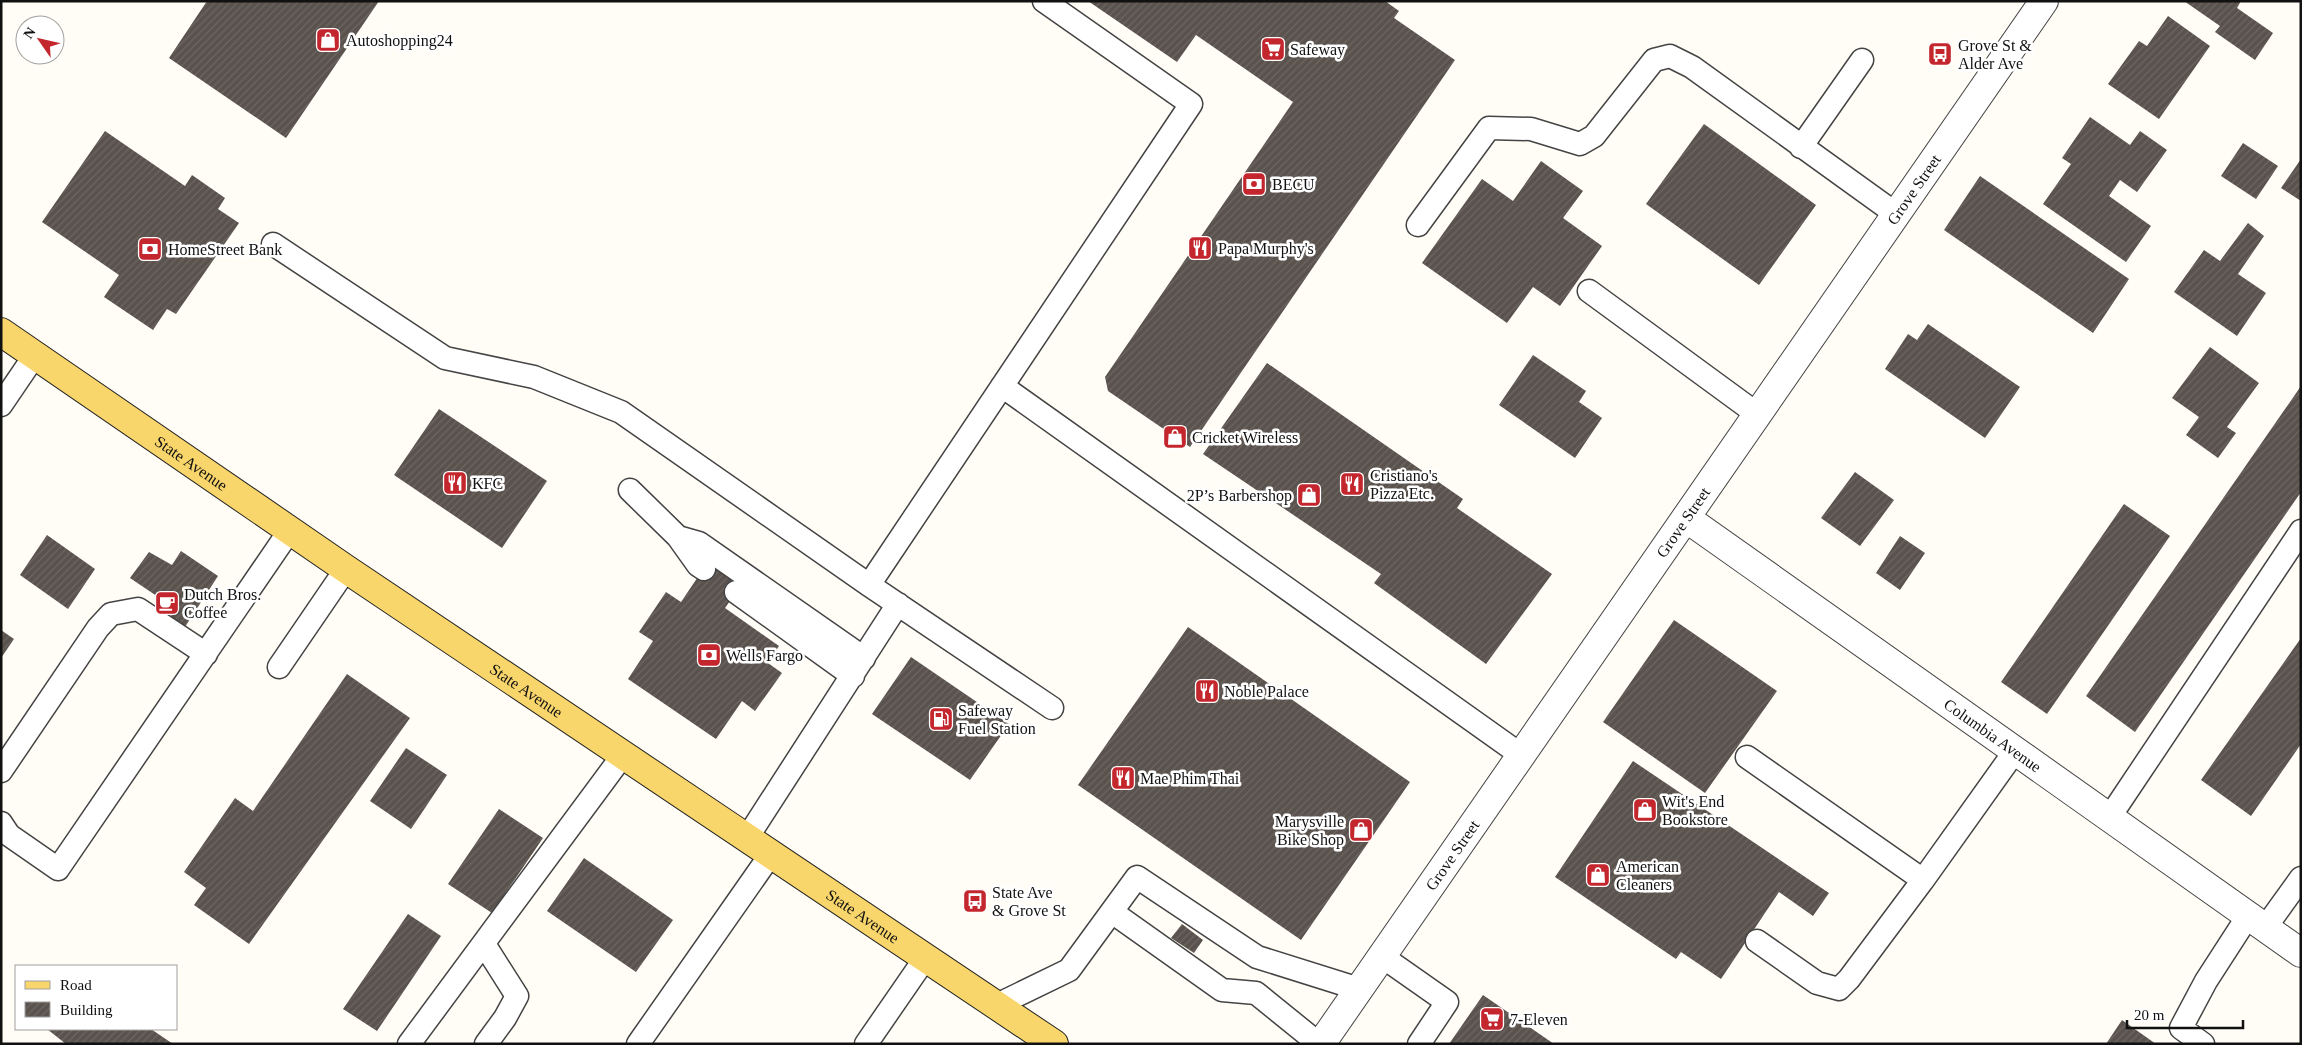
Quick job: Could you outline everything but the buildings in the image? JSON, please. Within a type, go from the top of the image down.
[{"type":"main road","name":"State Avenue","points":[[1,332],[346,569],[1054,1044]]},
{"type":"street","name":"Grove Street","points":[[1320,1044],[2044,1]]},
{"type":"street","name":"Columbia Avenue","points":[[1686,518],[2301,953]]},
{"type":"lane","points":[[869,585],[1191,104],[1044,1]]},
{"type":"lane","points":[[1418,224],[1488,128],[1532,129],[1580,144],[1594,136],[1654,60],[1670,56],[1692,67],[1896,214]]},
{"type":"lane","points":[[1801,147],[1862,60]]},
{"type":"lane","points":[[273,244],[445,358],[534,377],[621,412],[869,585],[1052,708]]},
{"type":"lane","points":[[1589,291],[1757,414]]},
{"type":"lane","points":[[1,405],[35,355]]},
{"type":"lane","points":[[1002,386],[1521,755]]},
{"type":"lane","points":[[630,490],[678,536],[698,565],[704,569]]},
{"type":"lane","points":[[1,823],[9,835],[58,869],[290,530]]},
{"type":"lane","points":[[2109,818],[2301,531]]},
{"type":"lane","points":[[678,536],[699,544],[858,666]]},
{"type":"lane","points":[[279,667],[346,569]]},
{"type":"lane","points":[[736,592],[858,666]]},
{"type":"lane","points":[[747,838],[898,604]]},
{"type":"lane","points":[[1,771],[98,628],[111,614],[138,609],[206,654]]},
{"type":"lane","points":[[1757,941],[1817,983],[1839,989],[1854,972],[1923,880],[2015,751]]},
{"type":"lane","points":[[409,1044],[623,755]]},
{"type":"lane","points":[[1747,757],[1923,880]]},
{"type":"lane","points":[[638,1044],[771,854]]},
{"type":"lane","points":[[997,1005],[1069,970],[1137,877],[1257,957],[1359,989]]},
{"type":"lane","points":[[2202,1044],[2181,1028],[2206,981],[2257,922],[2301,878]]},
{"type":"lane","points":[[1112,912],[1222,990],[1256,993],[1320,1044]]},
{"type":"lane","points":[[484,944],[517,996],[505,1018],[486,1044]]},
{"type":"lane","points":[[1380,955],[1447,1002],[1419,1044]]},
{"type":"lane","points":[[866,1044],[926,958]]},
{"type":"place","name":"Autoshopping24","points":[[328,40]]},
{"type":"place","name":"Safeway","points":[[1273,49]]},
{"type":"place","name":"Grove St & Alder Ave","points":[[1940,54]]},
{"type":"place","name":"BECU","points":[[1254,184]]},
{"type":"place","name":"Papa Murphy's","points":[[1200,248]]},
{"type":"place","name":"HomeStreet Bank","points":[[150,249]]},
{"type":"place","name":"Cricket Wireless","points":[[1175,437]]},
{"type":"place","name":"KFC","points":[[455,483]]},
{"type":"place","name":"Cristiano's Pizza Etc.","points":[[1352,484]]},
{"type":"place","name":"2P’s Barbershop","points":[[1309,495]]},
{"type":"place","name":"Dutch Bros. Coffee","points":[[167,603]]},
{"type":"place","name":"Wells Fargo","points":[[709,655]]},
{"type":"place","name":"Noble Palace","points":[[1207,691]]},
{"type":"place","name":"Safeway Fuel Station","points":[[941,719]]},
{"type":"place","name":"Mae Phim Thai","points":[[1123,778]]},
{"type":"place","name":"Wit's End Bookstore","points":[[1645,810]]},
{"type":"place","name":"Marysville Bike Shop","points":[[1361,830]]},
{"type":"place","name":"American Cleaners","points":[[1598,875]]},
{"type":"place","name":"State Ave & Grove St","points":[[975,901]]},
{"type":"place","name":"7-Eleven","points":[[1492,1019]]}]
